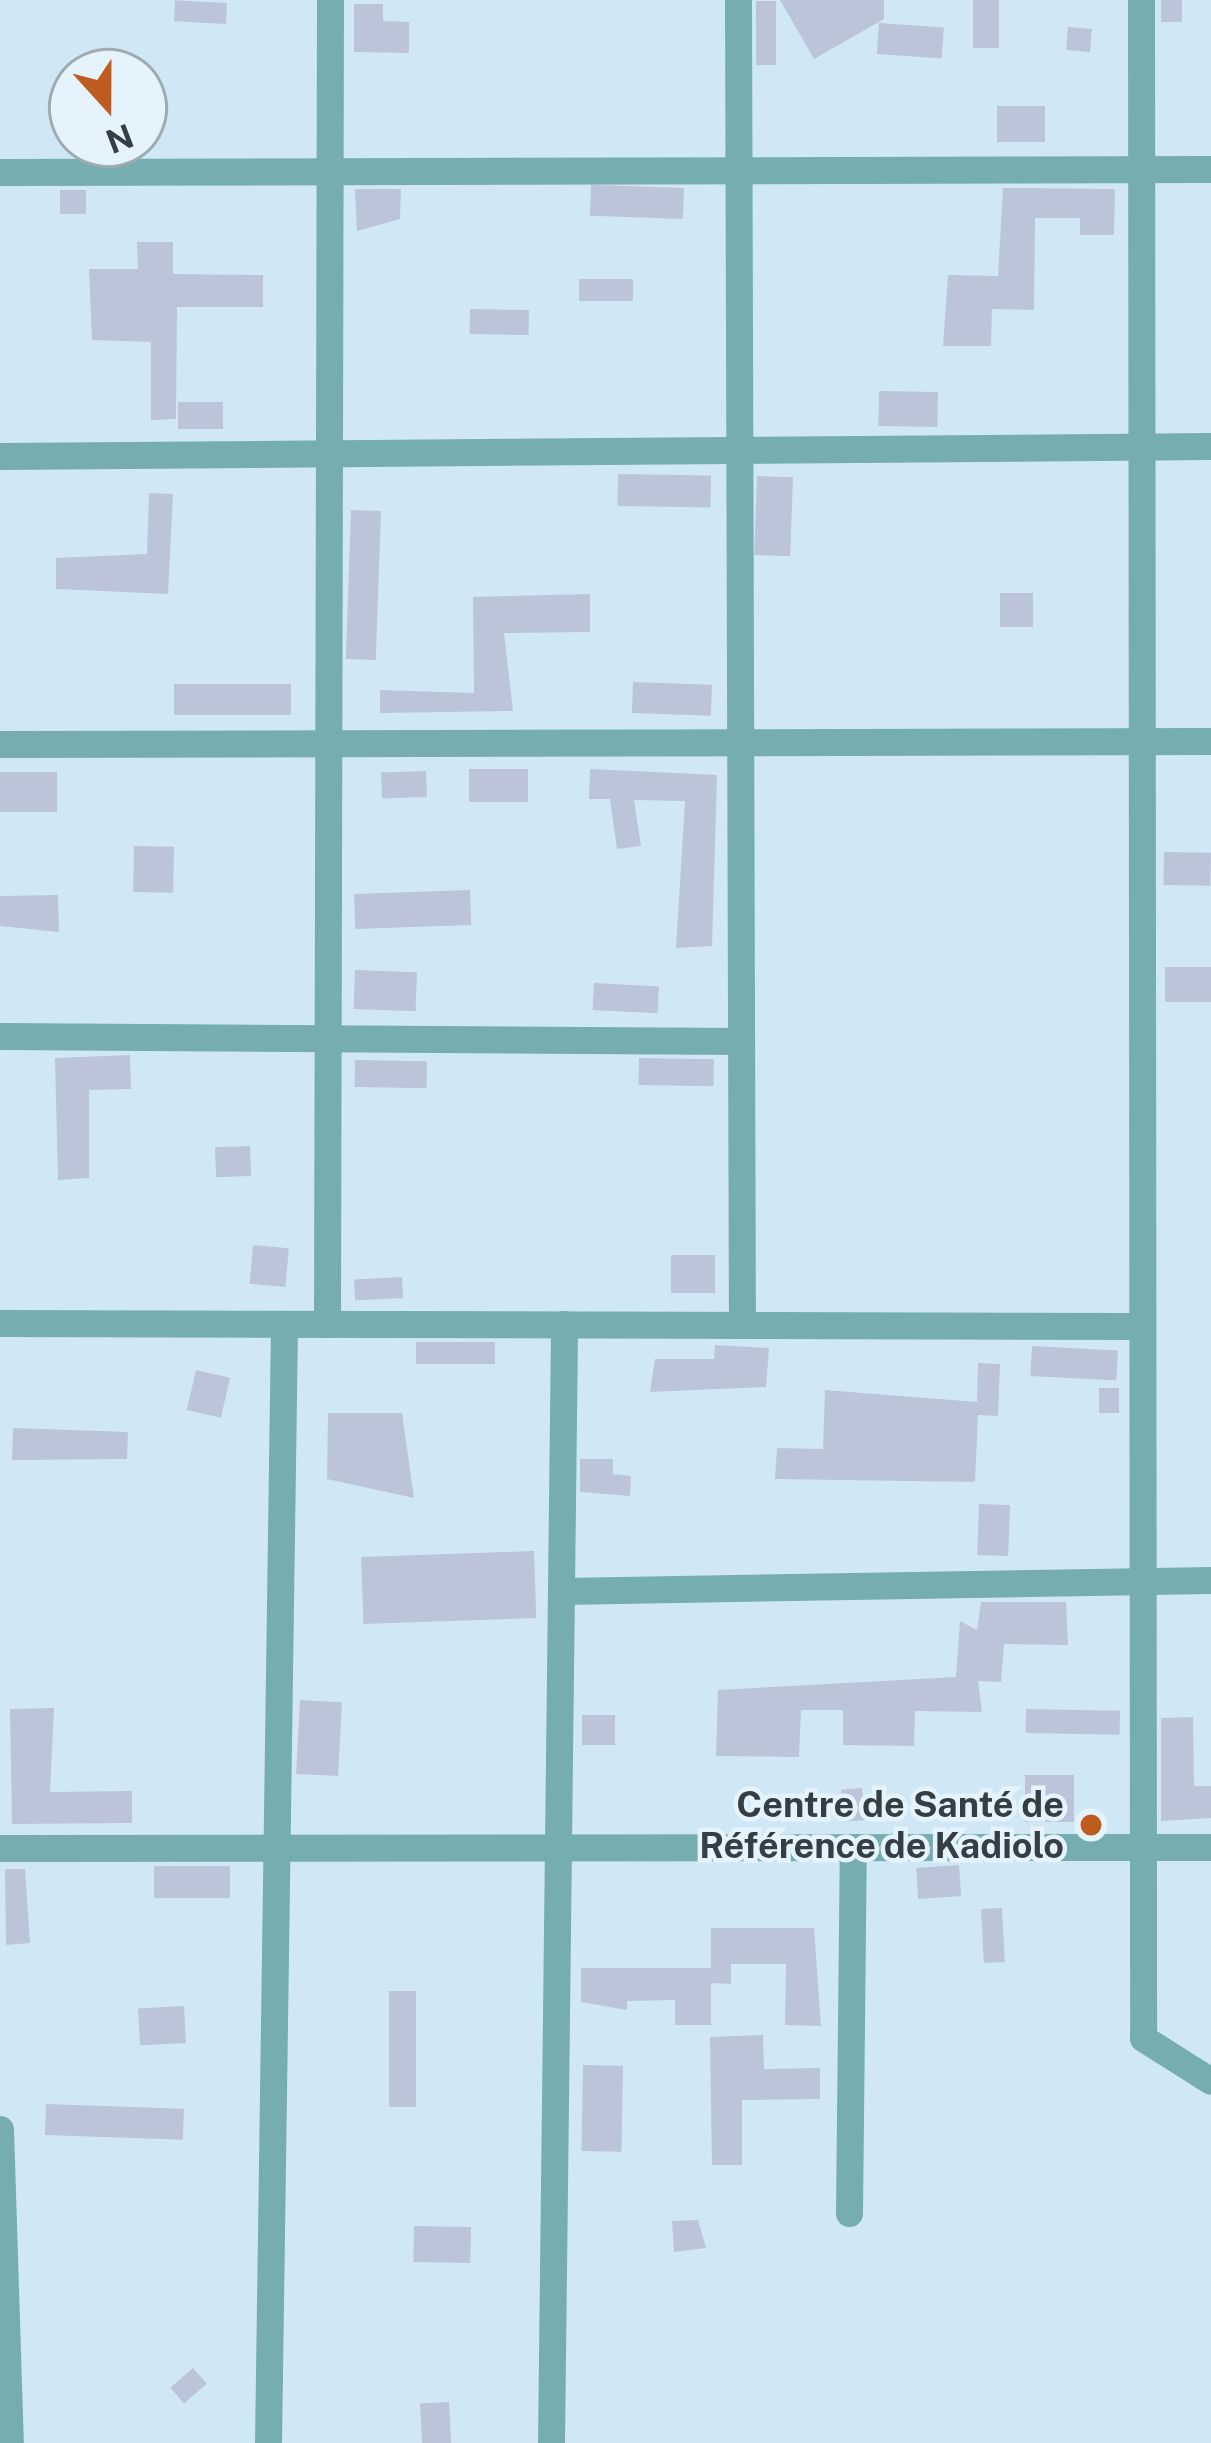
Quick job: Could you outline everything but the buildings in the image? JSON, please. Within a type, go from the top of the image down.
[{"type":"street","points":[[327,1324],[330,0]]},
{"type":"street","points":[[738,0],[742,1325]]},
{"type":"street","points":[[1141,0],[1143,2038],[1211,2081]]},
{"type":"street","points":[[0,172],[1211,169]]},
{"type":"street","points":[[0,456],[1211,446]]},
{"type":"street","points":[[0,744],[1211,741]]},
{"type":"street","points":[[0,1036],[741,1041]]},
{"type":"street","points":[[0,1323],[1142,1326]]},
{"type":"street","points":[[268,2443],[284,1324]]},
{"type":"street","points":[[551,2443],[564,1324]]},
{"type":"street","points":[[560,1591],[1211,1580]]},
{"type":"street","points":[[0,1848],[1211,1846]]},
{"type":"street","points":[[848,2213],[853,1847]]},
{"type":"street","points":[[0,2129],[10,2443]]},
{"type":"place","name":"Centre de Santé de Référence de Kadiolo","points":[[1091,1825]]}]
